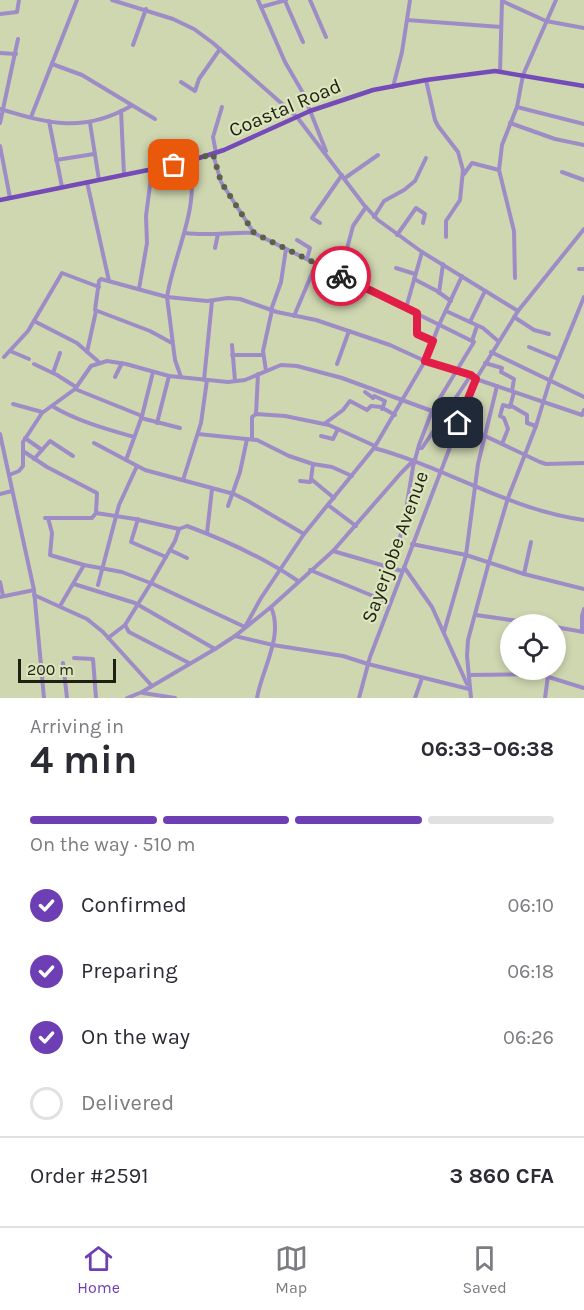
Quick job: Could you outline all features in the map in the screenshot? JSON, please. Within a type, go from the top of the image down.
[{"type":"main road","name":"Coastal Road","points":[[0,200],[189,161],[214,153],[310,111],[352,96],[426,80],[480,72],[500,72],[584,86]]},
{"type":"street","points":[[0,14],[17,12],[19,0]]},
{"type":"street","points":[[31,117],[77,0]]},
{"type":"street","points":[[112,0],[127,2],[173,18],[194,29],[297,117],[374,217],[422,252],[518,311]]},
{"type":"street","points":[[258,0],[310,111],[328,157]]},
{"type":"street","points":[[261,7],[286,0],[303,42]]},
{"type":"street","points":[[310,0],[326,37]]},
{"type":"street","points":[[393,87],[402,51],[410,0]]},
{"type":"street","points":[[514,278],[514,231],[499,170],[502,145],[517,106],[523,75],[556,0]]},
{"type":"street","points":[[500,72],[502,1],[546,21],[584,28]]},
{"type":"street","points":[[133,45],[146,9]]},
{"type":"street","points":[[407,20],[501,27]]},
{"type":"street","points":[[0,123],[18,39]]},
{"type":"street","points":[[181,81],[195,91],[199,79],[220,49]]},
{"type":"street","points":[[0,53],[16,54]]},
{"type":"street","points":[[52,64],[82,75],[155,119]]},
{"type":"street","points":[[426,80],[435,120],[462,160],[460,200],[446,221],[446,237]]},
{"type":"street","points":[[1,110],[63,124],[90,123],[131,106]]},
{"type":"street","points":[[517,106],[584,124]]},
{"type":"street","points":[[222,107],[213,137],[214,153],[221,182],[254,233]]},
{"type":"street","points":[[121,111],[124,175]]},
{"type":"street","points":[[49,121],[62,187]]},
{"type":"street","points":[[90,123],[99,180]]},
{"type":"street","points":[[510,123],[555,139],[584,145]]},
{"type":"street","points":[[0,146],[10,198]]},
{"type":"street","points":[[56,160],[94,154]]},
{"type":"street","points":[[320,223],[312,218],[343,177],[378,155]]},
{"type":"street","points":[[374,217],[384,201],[415,181],[426,158]]},
{"type":"street","points":[[182,378],[175,360],[167,297],[185,233],[193,176],[189,161]]},
{"type":"street","points":[[462,176],[472,163],[499,170]]},
{"type":"street","points":[[139,289],[147,243],[146,216],[152,170]]},
{"type":"street","points":[[562,172],[584,180]]},
{"type":"street","points":[[87,182],[107,278],[110,281]]},
{"type":"street","points":[[340,275],[353,226],[366,207]]},
{"type":"street","points":[[397,235],[416,207],[424,214],[423,223]]},
{"type":"street","name":"Sayerjobe Avenue","points":[[359,698],[368,664],[390,603],[476,379],[518,311],[582,235],[584,229]]},
{"type":"street","points":[[185,233],[201,235],[254,233],[472,341]]},
{"type":"street","points":[[215,248],[218,234]]},
{"type":"street","points":[[297,240],[310,248],[307,260]]},
{"type":"street","points":[[266,371],[263,355],[264,339],[281,282],[286,249]]},
{"type":"street","points":[[406,308],[422,252]]},
{"type":"street","points":[[294,316],[316,264]]},
{"type":"street","points":[[439,294],[443,264]]},
{"type":"street","points":[[396,268],[451,301]]},
{"type":"street","points":[[4,357],[28,331],[62,273],[99,286]]},
{"type":"street","points":[[245,627],[304,534],[375,447],[425,361],[462,276]]},
{"type":"street","points":[[87,352],[101,279],[167,297],[212,301],[228,298],[240,299],[272,310],[316,320],[542,402],[582,415],[584,412]]},
{"type":"street","points":[[470,322],[486,291]]},
{"type":"street","points":[[471,698],[468,640],[489,562],[508,498],[536,426],[542,402],[584,297]]},
{"type":"street","points":[[183,480],[198,434],[205,401],[212,301]]},
{"type":"street","points":[[96,311],[150,331],[172,343]]},
{"type":"street","points":[[446,311],[483,328],[498,341]]},
{"type":"street","points":[[417,313],[417,334],[433,341]]},
{"type":"street","points":[[576,316],[584,315]]},
{"type":"street","points":[[514,317],[534,330],[549,334]]},
{"type":"street","points":[[34,321],[67,336],[100,363]]},
{"type":"street","points":[[392,567],[404,522],[414,460],[432,411],[474,342],[472,341],[477,326]]},
{"type":"street","points":[[337,364],[349,331]]},
{"type":"street","points":[[232,345],[235,381]]},
{"type":"street","points":[[529,347],[558,358]]},
{"type":"street","points":[[10,351],[28,359]]},
{"type":"street","points":[[491,352],[584,398]]},
{"type":"street","points":[[52,373],[60,353]]},
{"type":"street","points":[[232,355],[263,355]]},
{"type":"street","points":[[9,475],[19,471],[22,466],[22,442],[43,412],[76,388],[91,366],[107,361],[169,376],[235,381],[245,380],[281,365],[297,366],[404,399],[546,464],[584,462]]},
{"type":"street","points":[[115,377],[122,363]]},
{"type":"street","points":[[485,363],[502,368],[501,372],[514,380],[510,405]]},
{"type":"street","points":[[34,364],[76,388],[141,417],[180,428]]},
{"type":"street","points":[[126,460],[153,372]]},
{"type":"street","points":[[228,506],[249,439],[252,417],[256,414],[258,374]]},
{"type":"street","points":[[419,448],[422,448],[471,375]]},
{"type":"street","points":[[157,423],[169,376]]},
{"type":"street","points":[[444,632],[466,555],[484,435],[497,386]]},
{"type":"street","points":[[364,392],[373,398],[374,396],[385,401],[382,409]]},
{"type":"street","points":[[323,424],[344,410],[350,401],[367,410],[371,406],[394,415]]},
{"type":"street","points":[[13,404],[43,412]]},
{"type":"street","points":[[492,405],[502,408]]},
{"type":"street","points":[[502,444],[508,429],[504,418],[500,416],[503,405],[510,405],[527,415],[527,423],[536,426]]},
{"type":"street","points":[[52,406],[88,423],[134,437]]},
{"type":"street","points":[[256,414],[285,416],[323,424],[375,447],[414,460],[508,498],[549,513],[584,520]]},
{"type":"street","points":[[321,436],[333,439],[338,429]]},
{"type":"street","points":[[0,434],[34,592],[44,698]]},
{"type":"street","points":[[198,434],[257,440],[289,456],[332,467],[352,476]]},
{"type":"street","points":[[25,438],[42,450]]},
{"type":"street","points":[[34,459],[50,441],[73,456]]},
{"type":"street","points":[[94,443],[137,466],[248,501],[304,534]]},
{"type":"street","points":[[22,451],[97,493],[96,513],[92,518],[47,518],[52,532],[50,555],[84,565],[122,572],[245,627]]},
{"type":"street","points":[[127,698],[142,692],[236,636],[271,607],[333,551],[414,460]]},
{"type":"street","points":[[0,462],[6,461]]},
{"type":"street","points":[[312,480],[314,464]]},
{"type":"street","points":[[98,585],[119,505],[137,466]]},
{"type":"street","points":[[300,481],[310,482],[312,480]]},
{"type":"street","points":[[312,480],[334,498]]},
{"type":"street","points":[[207,534],[212,489]]},
{"type":"street","points":[[0,494],[12,491]]},
{"type":"street","points":[[328,505],[356,526]]},
{"type":"street","points":[[96,513],[138,519],[179,529],[187,526],[280,569],[298,581]]},
{"type":"street","points":[[138,519],[131,542],[165,557]]},
{"type":"street","points":[[108,638],[125,625],[151,584],[179,529]]},
{"type":"street","points":[[524,574],[531,542]]},
{"type":"street","points":[[412,544],[466,555],[524,574],[584,589]]},
{"type":"street","points":[[170,550],[187,558]]},
{"type":"street","points":[[333,551],[403,569],[424,594],[469,688]]},
{"type":"street","points":[[60,606],[84,565]]},
{"type":"street","points":[[310,570],[390,603]]},
{"type":"street","points":[[0,582],[1,596],[34,592],[87,619],[108,638],[152,686]]},
{"type":"street","points":[[74,584],[137,604],[215,649]]},
{"type":"street","points":[[257,698],[276,629],[271,607]]},
{"type":"street","points":[[566,629],[583,632],[584,609]]},
{"type":"street","points":[[476,615],[500,618]]},
{"type":"street","points":[[125,625],[129,632],[190,664]]},
{"type":"street","points":[[236,636],[273,645],[343,656],[422,678],[469,688]]},
{"type":"street","points":[[74,658],[93,659],[96,698]]},
{"type":"street","points":[[63,663],[67,698]]},
{"type":"street","points":[[469,675],[500,674]]},
{"type":"street","points":[[415,698],[422,678]]},
{"type":"street","points":[[545,698],[547,680]]},
{"type":"street","points":[[560,680],[584,688]]},
{"type":"street","points":[[142,692],[175,698]]},
{"type":"way so far","points":[[174,165],[213,154],[221,182],[254,233],[341,276]]},
{"type":"route","points":[[341,276],[417,313],[417,334],[433,341],[425,361],[471,375],[476,379],[458,423]]}]
